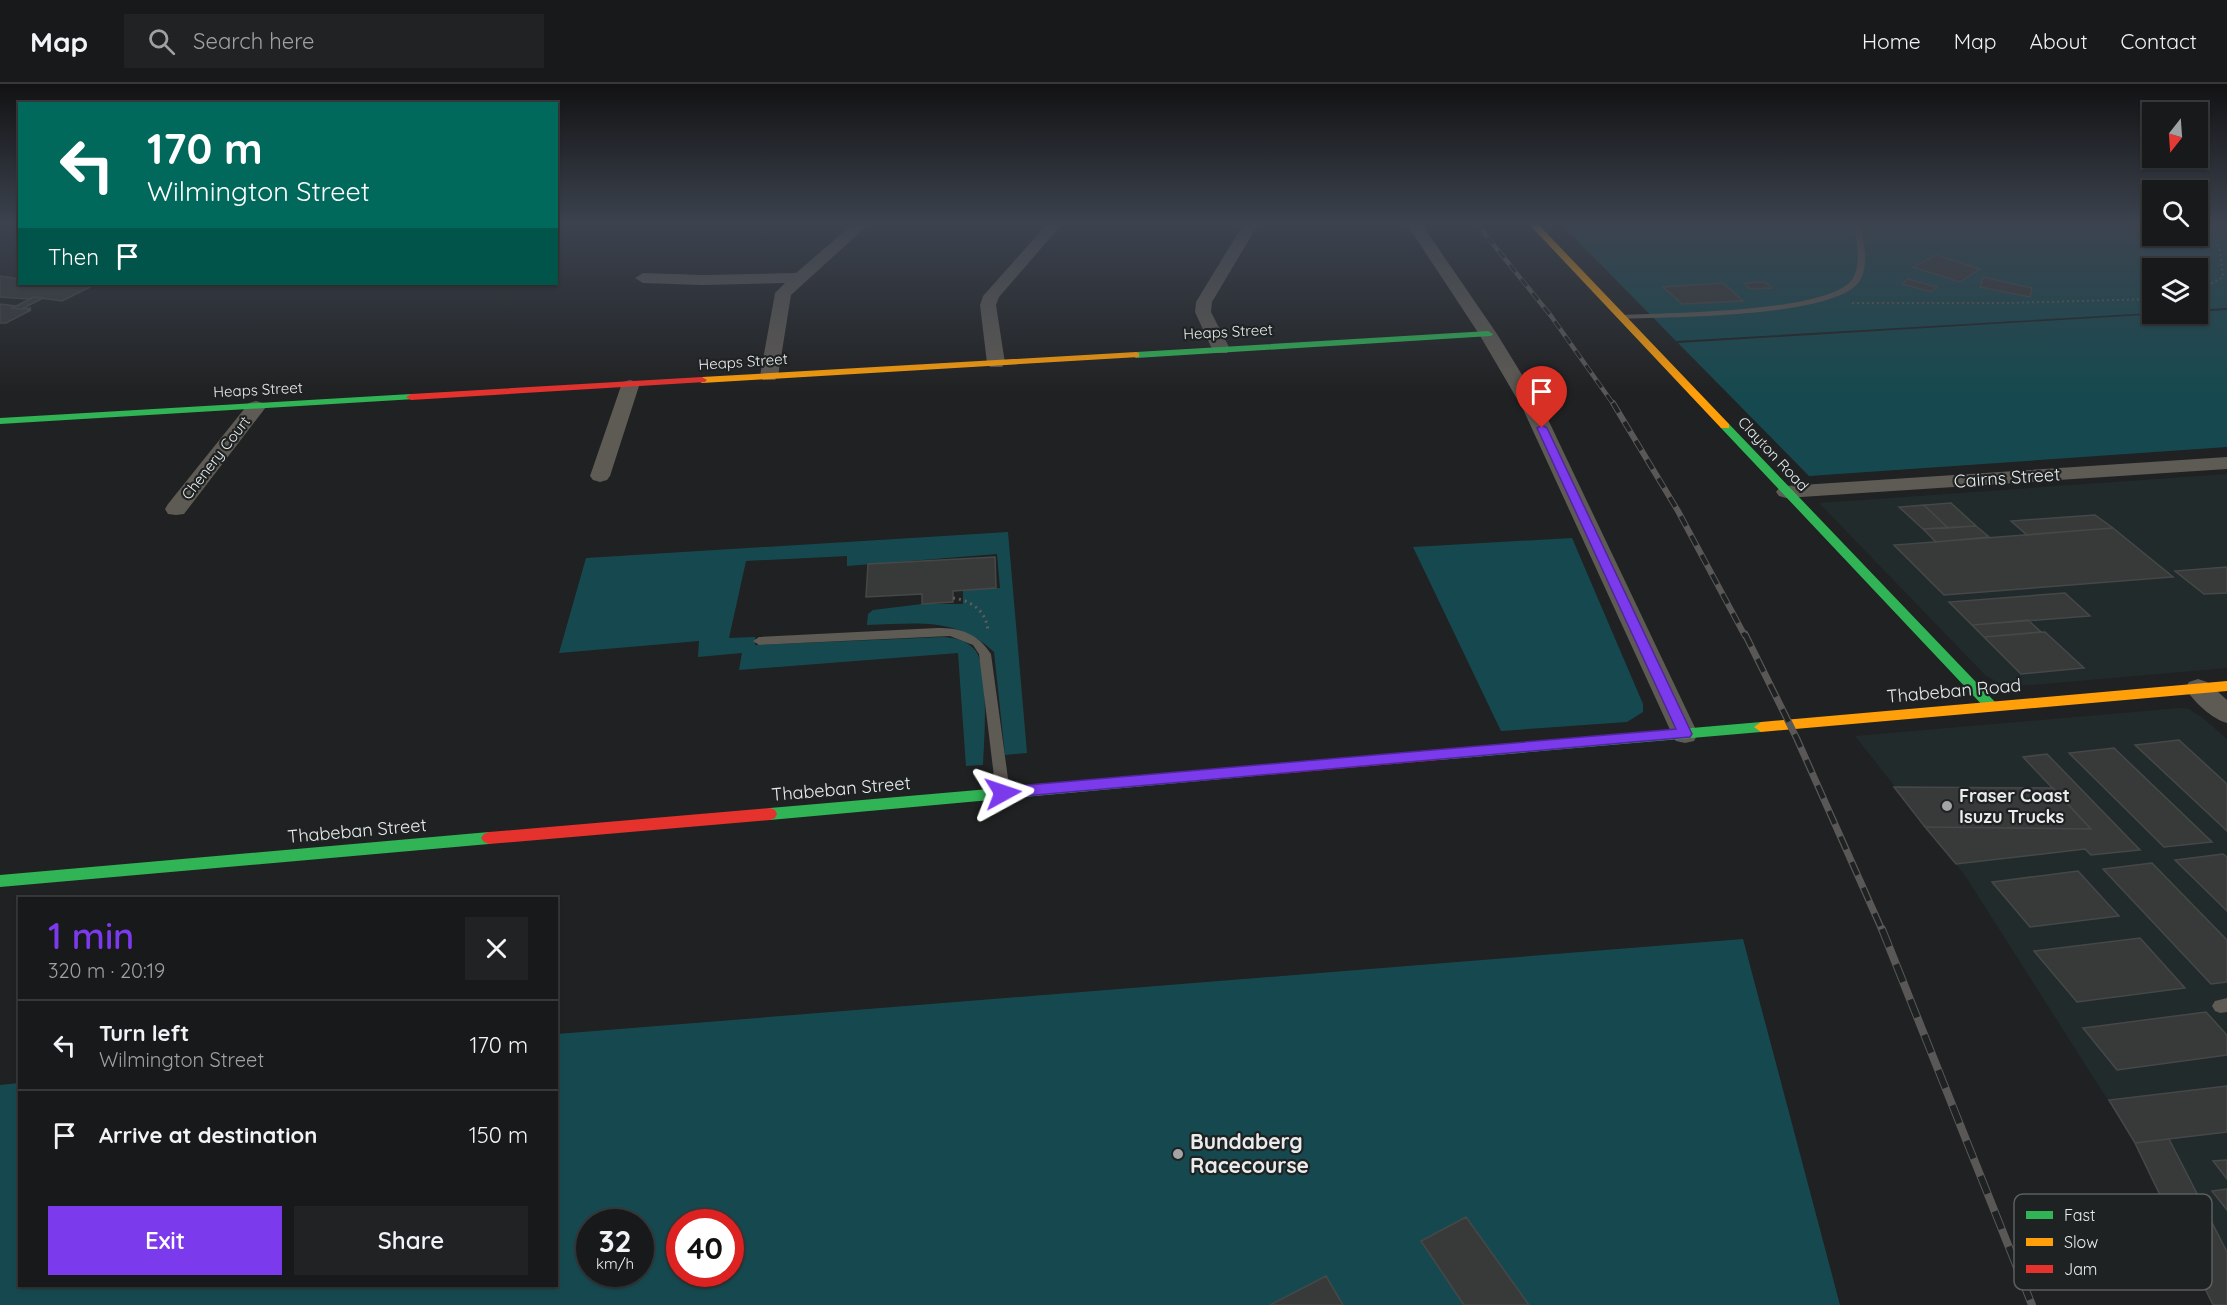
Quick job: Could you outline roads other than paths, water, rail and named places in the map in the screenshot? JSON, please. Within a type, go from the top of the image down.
[{"type":"street","points":[[769,376],[783,293],[797,280]]},
{"type":"street","points":[[996,363],[988,305],[991,296],[1005,280]]},
{"type":"street","points":[[1217,280],[1204,302],[1203,312],[1221,349]]},
{"type":"street","points":[[1452,280],[1488,334],[1533,409],[1685,734]]},
{"type":"street","name":"Clayton Road","points":[[1586,280],[1991,706]]},
{"type":"street","name":"Heaps Street","points":[[0,421],[630,386],[1488,334]]},
{"type":"street","points":[[600,476],[630,386]]},
{"type":"street","name":"Chenery Court","points":[[176,509],[256,407]]},
{"type":"street","name":"Cairns Street","points":[[1786,492],[2227,463]]},
{"type":"street","name":"Thabeban Road","points":[[1685,734],[2227,686]]},
{"type":"street","points":[[2198,688],[2227,714]]},
{"type":"street","name":"Thabeban Street","points":[[0,881],[1685,734]]},
{"type":"lane","points":[[1621,317],[1794,306],[1838,293],[1852,285],[1855,280]]},
{"type":"lane","points":[[759,641],[951,632],[977,642],[988,662],[1003,793]]},
{"type":"railway","points":[[1522,280],[1551,316],[1614,405]]},
{"type":"railway","points":[[1613,403],[1678,511],[1745,636]]},
{"type":"railway","points":[[1745,634],[1797,739],[1882,930]]},
{"type":"railway","points":[[1882,929],[2014,1260]]},
{"type":"railway","points":[[2026,1290],[2032,1305]]},
{"type":"place","name":"Fraser Coast Isuzu Trucks","points":[[1947,806]]},
{"type":"place","name":"Bundaberg Racecourse","points":[[1178,1154]]}]
